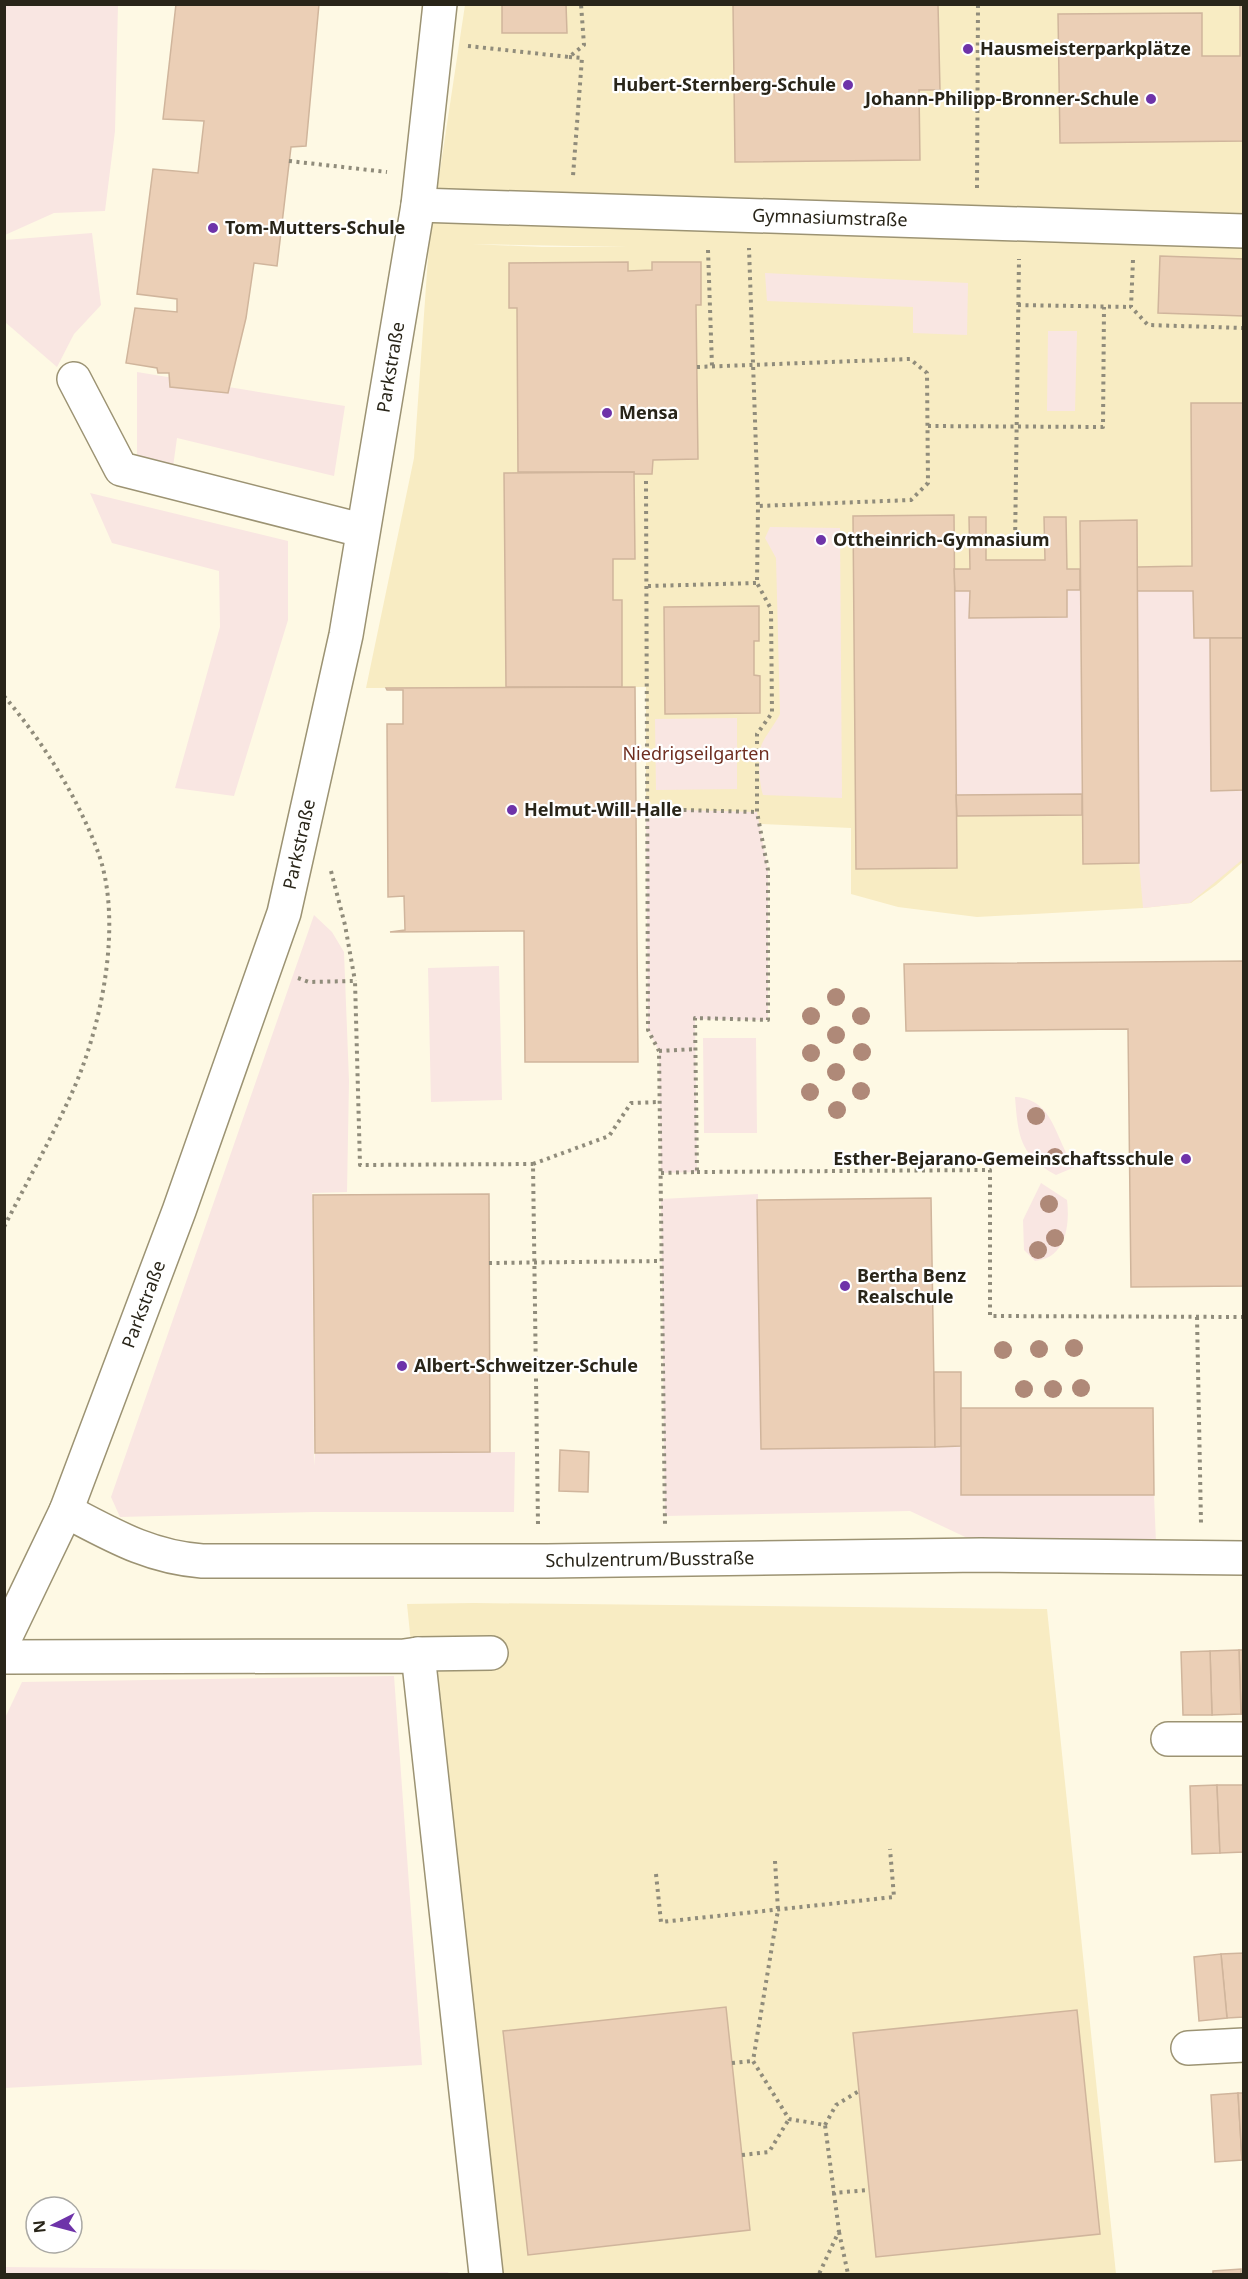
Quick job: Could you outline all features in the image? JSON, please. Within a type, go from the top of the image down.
[{"type":"street","name":"Parkstraße","points":[[4,1640],[66,1511],[178,1211],[284,913],[346,635],[418,205],[440,4]]},
{"type":"street","name":"Gymnasiumstraße","points":[[418,205],[1244,231]]},
{"type":"street","points":[[74,379],[121,469],[362,530]]},
{"type":"street","name":"Schulzentrum/Busstraße","points":[[66,1511],[142,1549],[173,1559],[202,1561],[547,1561],[981,1555],[1244,1558]]},
{"type":"street","points":[[4,1657],[404,1656],[491,1653]]},
{"type":"street","points":[[418,1654],[486,2274]]},
{"type":"street","points":[[1168,1739],[1244,1739]]},
{"type":"street","points":[[1188,2048],[1244,2045]]},
{"type":"path","points":[[569,57],[584,45],[581,4]]},
{"type":"path","points":[[977,222],[978,4]]},
{"type":"path","points":[[435,42],[582,58],[571,211]]},
{"type":"path","points":[[290,161],[375,172]]},
{"type":"path","points":[[707,214],[712,366]]},
{"type":"path","points":[[697,1172],[695,1018],[768,1020],[768,870],[757,812],[757,734],[772,713],[771,609],[757,583],[758,506],[748,214]]},
{"type":"path","points":[[1015,545],[1019,225]]},
{"type":"path","points":[[1133,228],[1131,307],[1148,325],[1244,328]]},
{"type":"path","points":[[1018,305],[1131,307]]},
{"type":"path","points":[[928,426],[1102,427],[1104,307]]},
{"type":"path","points":[[697,367],[910,359],[927,373],[928,483],[911,500],[758,506]]},
{"type":"path","points":[[646,481],[648,1030],[659,1050],[664,1527]]},
{"type":"path","points":[[648,586],[757,583]]},
{"type":"path","points":[[4,696],[24,719],[66,784],[99,854],[108,906],[108,952],[99,1017],[71,1095],[4,1227]]},
{"type":"path","points":[[646,808],[757,812]]},
{"type":"path","points":[[329,863],[345,925],[355,981],[360,1165],[532,1164],[609,1136],[631,1103],[660,1102]]},
{"type":"path","points":[[265,967],[309,982],[355,981]]},
{"type":"path","points":[[659,1050],[696,1049]]},
{"type":"path","points":[[532,1164],[538,1524]]},
{"type":"path","points":[[661,1173],[990,1170],[990,1316],[1244,1317]]},
{"type":"path","points":[[489,1263],[662,1261]]},
{"type":"path","points":[[1197,1317],[1202,1557]]},
{"type":"path","points":[[656,1874],[662,1922],[778,1910],[894,1897],[890,1849]]},
{"type":"path","points":[[775,1862],[778,1910],[753,2061],[789,2119],[825,2125]]},
{"type":"path","points":[[732,2063],[753,2061]]},
{"type":"path","points":[[848,2274],[832,2193],[825,2125],[836,2105],[859,2091]]},
{"type":"path","points":[[742,2155],[769,2152],[789,2119]]},
{"type":"path","points":[[832,2193],[869,2190]]},
{"type":"path","points":[[819,2274],[839,2231]]},
{"type":"shaded area","name":"Ottheinrich-Gymnasium","points":[[465,5],[1243,5],[1244,861],[1191,903],[1143,908],[977,917],[898,907],[851,894],[851,828],[646,819],[646,687],[366,688],[414,458],[429,243]],"holes":[[[472,244],[628,247],[542,247]]]},
{"type":"shaded area","points":[[407,1604],[1047,1609],[1116,2274],[475,2274]]},
{"type":"green space","points":[[4,5],[118,5],[115,131],[105,211],[54,213],[5,235]]},
{"type":"green space","points":[[92,233],[101,305],[74,334],[57,367],[5,322],[5,240]]},
{"type":"green space","points":[[765,273],[968,283],[967,335],[913,333],[913,307],[767,301]]},
{"type":"green space","points":[[1048,331],[1077,331],[1075,411],[1047,411]]},
{"type":"green space","points":[[137,372],[345,406],[334,476],[177,438],[173,467],[137,459]]},
{"type":"green space","points":[[90,493],[288,541],[288,620],[234,796],[175,788],[220,627],[219,571],[112,543]]},
{"type":"green space","points":[[770,527],[840,528],[842,798],[763,795],[759,771],[761,747],[780,714],[776,558],[765,538]]},
{"type":"green space","points":[[1067,590],[1080,590],[1082,794],[956,795],[955,591],[970,591],[969,617],[1067,617]]},
{"type":"green space","points":[[1137,591],[1193,591],[1194,638],[1210,638],[1211,790],[1244,790],[1243,859],[1190,903],[1143,908],[1139,863]]},
{"type":"green space","name":"Niedrigseilgarten","points":[[737,718],[737,789],[656,790],[655,719]]},
{"type":"green space","points":[[646,809],[757,812],[768,870],[768,1020],[695,1019],[697,1172],[661,1173],[659,1051],[648,1030]]},
{"type":"green space","points":[[314,915],[332,932],[344,952],[349,1081],[347,1192],[312,1193],[314,1466],[315,1453],[515,1452],[514,1512],[314,1512],[120,1517],[111,1497]]},
{"type":"green space","points":[[499,966],[502,1100],[431,1102],[428,968]]},
{"type":"green space","points":[[703,1038],[756,1038],[757,1133],[704,1133]]},
{"type":"green space","points":[[1015,1097],[1038,1105],[1046,1113],[1075,1167],[1056,1175],[1034,1160],[1023,1143],[1017,1122]]},
{"type":"green space","points":[[1041,1183],[1067,1200],[1068,1220],[1060,1247],[1054,1254],[1035,1261],[1024,1250],[1023,1220]]},
{"type":"green space","points":[[758,1194],[761,1449],[961,1446],[962,1495],[1154,1495],[1156,1542],[978,1543],[910,1511],[665,1516],[661,1199]]},
{"type":"green space","points":[[394,1676],[422,2065],[5,2088],[4,1720],[22,1682]]},
{"type":"green space","points":[[5,2267],[448,2272],[449,2274],[5,2274]]},
{"type":"building","name":"Tom-Mutters-Schule","points":[[176,4],[319,4],[306,146],[291,147],[277,266],[254,263],[246,318],[228,393],[170,387],[169,373],[158,373],[157,368],[126,363],[135,308],[177,312],[177,299],[137,294],[153,169],[198,173],[204,121],[163,119]]},
{"type":"building","points":[[502,4],[566,4],[567,33],[502,33]]},
{"type":"building","points":[[733,4],[938,4],[940,90],[919,90],[920,160],[735,162]]},
{"type":"building","name":"Johann-Philipp-Bronner-Schule","points":[[1240,4],[1244,4],[1244,141],[1060,143],[1058,14],[1202,13],[1202,56],[1240,56]]},
{"type":"building","points":[[1160,256],[1244,259],[1244,316],[1158,313]]},
{"type":"building","name":"Mensa","points":[[628,262],[628,271],[652,270],[652,262],[701,262],[701,305],[696,305],[698,459],[653,460],[652,474],[518,472],[517,308],[509,308],[509,263]]},
{"type":"building","points":[[1191,403],[1244,403],[1244,638],[1194,638],[1193,591],[1137,591],[1137,567],[1192,566]]},
{"type":"building","points":[[634,472],[635,559],[613,559],[613,600],[622,600],[622,687],[506,687],[504,473]]},
{"type":"building","points":[[954,515],[957,868],[856,869],[853,516]]},
{"type":"building","points":[[969,517],[986,517],[986,560],[1045,560],[1044,517],[1066,517],[1067,569],[1080,569],[1080,590],[1067,590],[1067,617],[969,618],[970,591],[955,591],[954,569],[970,569]]},
{"type":"building","points":[[1137,520],[1139,863],[1083,864],[1080,521]]},
{"type":"building","points":[[759,606],[759,641],[754,641],[754,675],[760,676],[760,713],[665,714],[664,607]]},
{"type":"building","points":[[1210,638],[1244,638],[1244,790],[1211,791]]},
{"type":"building","name":"Helmut-Will-Halle","points":[[635,687],[638,1062],[525,1062],[524,931],[390,932],[405,930],[404,896],[388,897],[387,724],[403,724],[403,690],[387,690],[386,688]]},
{"type":"building","points":[[1082,794],[1082,815],[957,816],[956,795]]},
{"type":"building","name":"Esther-Bejarano-Gemeinschaftsschule","points":[[1244,961],[1244,1286],[1131,1287],[1128,1029],[906,1031],[904,964]]},
{"type":"building","name":"Albert-Schweitzer-Schule","points":[[489,1194],[490,1452],[315,1453],[313,1195]]},
{"type":"building","name":"Bertha Benz Realschule","points":[[931,1198],[935,1447],[761,1449],[757,1200]]},
{"type":"building","points":[[934,1372],[961,1372],[961,1446],[935,1447]]},
{"type":"building","points":[[961,1408],[1153,1408],[1154,1495],[961,1495]]},
{"type":"building","points":[[560,1450],[589,1452],[588,1492],[559,1491]]},
{"type":"building","points":[[1239,1650],[1244,1650],[1244,1714],[1241,1714]]},
{"type":"building","points":[[1239,1650],[1241,1714],[1212,1715],[1210,1651]]},
{"type":"building","points":[[1210,1651],[1212,1715],[1183,1715],[1181,1652]]},
{"type":"building","points":[[1217,1785],[1220,1853],[1192,1854],[1190,1786]]},
{"type":"building","points":[[1217,1785],[1244,1785],[1244,1852],[1220,1853]]},
{"type":"building","points":[[1244,1953],[1244,2017],[1227,2018],[1221,1954]]},
{"type":"building","points":[[1221,1954],[1227,2018],[1199,2021],[1194,1957]]},
{"type":"building","points":[[726,2007],[750,2230],[528,2255],[503,2031]]},
{"type":"building","points":[[1077,2010],[1100,2234],[876,2257],[853,2033]]},
{"type":"building","points":[[1238,2093],[1242,2160],[1215,2162],[1211,2095]]},
{"type":"building","points":[[1238,2093],[1244,2093],[1244,2160],[1242,2160]]},
{"type":"building","points":[[1241,2269],[1241,2274],[1213,2274],[1213,2271]]},
{"type":"place","name":"Hausmeisterparkplätze","points":[[968,49]]},
{"type":"place","name":"Hubert-Sternberg-Schule","points":[[848,85]]},
{"type":"place","name":"Johann-Philipp-Bronner-Schule","points":[[1151,99]]},
{"type":"place","name":"Tom-Mutters-Schule","points":[[213,228]]},
{"type":"place","name":"Mensa","points":[[607,413]]},
{"type":"place","name":"Ottheinrich-Gymnasium","points":[[821,540]]},
{"type":"place","name":"Helmut-Will-Halle","points":[[512,810]]},
{"type":"place","name":"Esther-Bejarano-Gemeinschaftsschule","points":[[1186,1159]]},
{"type":"place","name":"Bertha Benz Realschule","points":[[845,1286]]},
{"type":"place","name":"Albert-Schweitzer-Schule","points":[[402,1366]]}]
